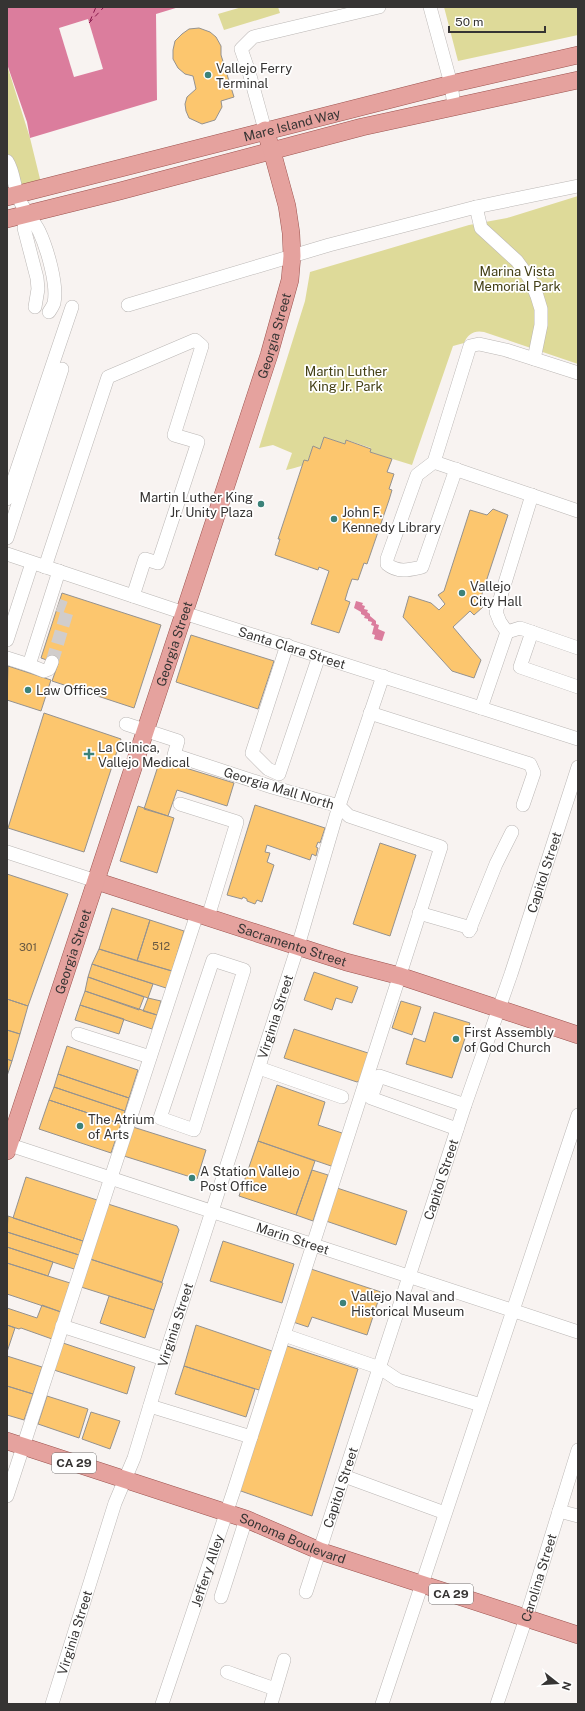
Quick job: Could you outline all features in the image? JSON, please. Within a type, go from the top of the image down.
[{"type":"main road","name":"Mare Island Way","points":[[12,195],[265,130],[578,54]]},
{"type":"main road","name":"Mare Island Way","points":[[7,219],[272,152],[362,127],[578,80]]},
{"type":"main road","name":"Georgia Street","points":[[8,1147],[269,355],[290,280],[292,256],[291,233],[286,206],[265,130]]},
{"type":"main road","name":"Sacramento Street","points":[[96,881],[346,962],[400,976],[578,1035]]},
{"type":"main road","name":"Sonoma Boulevard","points":[[15,1443],[246,1519],[320,1551],[578,1635]]},
{"type":"street","points":[[265,130],[250,72],[241,49],[252,37],[379,7]]},
{"type":"street","points":[[430,7],[451,84],[454,106]]},
{"type":"street","points":[[7,161],[11,170],[12,195],[39,231],[48,259],[54,289],[54,304],[50,312]]},
{"type":"street","points":[[128,305],[328,245],[476,207],[578,186]]},
{"type":"street","points":[[476,207],[481,228],[517,261],[530,279],[537,296],[541,310],[541,325],[534,359]]},
{"type":"street","points":[[26,214],[24,228],[37,278],[38,289],[35,307]]},
{"type":"street","points":[[7,499],[72,307]]},
{"type":"street","points":[[45,567],[108,377],[194,340],[202,346],[174,435],[198,442],[158,563],[145,559],[133,596]]},
{"type":"street","points":[[456,469],[422,567],[401,571],[391,567],[387,564],[387,559],[417,475],[434,462],[470,346],[479,344],[506,350],[578,373]]},
{"type":"street","points":[[7,538],[62,369]]},
{"type":"street","points":[[434,462],[578,511]]},
{"type":"street","points":[[507,632],[500,622],[496,612],[532,495]]},
{"type":"street","name":"Santa Clara Street","points":[[7,554],[184,613],[578,739]]},
{"type":"street","points":[[7,640],[32,562]]},
{"type":"street","points":[[29,665],[54,603],[59,572]]},
{"type":"street","points":[[507,632],[526,630],[578,648]]},
{"type":"street","points":[[526,630],[520,667],[578,687]]},
{"type":"street","points":[[481,708],[507,632]]},
{"type":"street","points":[[287,645],[252,753],[268,769],[279,774],[319,656]]},
{"type":"street","points":[[7,658],[44,671],[49,669],[52,662]]},
{"type":"street","points":[[339,806],[383,676]]},
{"type":"street","points":[[370,713],[530,764],[534,773],[523,805]]},
{"type":"street","points":[[126,724],[146,730]]},
{"type":"street","name":"Georgia Mall North","points":[[146,730],[178,741],[174,755],[272,787],[339,806],[298,946]]},
{"type":"street","name":"Capitol Street","points":[[306,1592],[457,1129],[500,1008],[578,767]]},
{"type":"street","points":[[7,1496],[15,1443],[62,1326],[150,1057],[237,822],[180,804]]},
{"type":"street","name":"Jeffery Alley","points":[[162,1704],[251,1437],[441,847],[349,816],[339,806]]},
{"type":"street","points":[[420,913],[470,930],[496,864],[512,832]]},
{"type":"street","name":"Sacramento Street","points":[[7,852],[96,881]]},
{"type":"street","name":"Virginia Street","points":[[52,1704],[115,1503],[134,1458],[164,1359],[298,946]]},
{"type":"street","points":[[213,960],[244,970],[224,1038],[194,1130],[160,1118],[213,960]]},
{"type":"street","points":[[78,1034],[150,1057]]},
{"type":"street","points":[[259,1068],[342,1097]]},
{"type":"street","points":[[457,1129],[371,1098],[379,1076],[465,1105]]},
{"type":"street","points":[[382,1704],[578,1115]]},
{"type":"street","name":"Marin Street","points":[[8,1147],[578,1332]]},
{"type":"street","points":[[62,1326],[164,1359]]},
{"type":"street","points":[[284,1335],[380,1368],[398,1380],[481,1406]]},
{"type":"street","points":[[150,1406],[251,1437]]},
{"type":"street","name":"Carolina Street","points":[[497,1704],[526,1618],[578,1450]]},
{"type":"street","points":[[344,1476],[445,1513]]},
{"type":"street","points":[[559,1510],[578,1516]]},
{"type":"street","points":[[221,1597],[246,1519]]},
{"type":"street","points":[[271,1704],[284,1660]]},
{"type":"street","points":[[227,1672],[275,1689]]},
{"type":"green space","points":[[242,7],[278,7],[280,13],[224,30],[218,14]]},
{"type":"green space","points":[[444,7],[578,7],[578,35],[458,61]]},
{"type":"green space","points":[[7,65],[30,138],[41,183],[7,186]]},
{"type":"green space","points":[[578,196],[578,364],[484,332],[474,332],[467,337],[464,343],[453,346],[412,465],[370,452],[371,448],[347,440],[345,444],[324,437],[320,449],[313,447],[307,462],[301,466],[286,470],[292,453],[273,445],[259,448],[305,301],[310,272],[469,225],[507,218]]},
{"type":"shaded area","points":[[7,7],[179,7],[156,14],[157,100],[30,138],[27,122],[7,64]]},
{"type":"shaded area","points":[[356,601],[363,603],[362,605],[365,606],[364,609],[368,610],[367,612],[376,621],[376,624],[379,625],[378,629],[385,632],[382,641],[374,639],[375,635],[372,634],[374,626],[371,625],[372,622],[364,618],[365,616],[361,614],[361,612],[354,608]]},
{"type":"pier","points":[[88,19],[103,69],[74,77],[59,28]]},
{"type":"building","name":"Vallejo Ferry Terminal","points":[[199,28],[210,32],[216,37],[221,46],[221,55],[234,97],[221,101],[222,107],[215,120],[202,124],[189,118],[186,111],[185,104],[187,97],[196,89],[193,76],[185,74],[178,68],[173,59],[175,41],[189,29]]},
{"type":"building","name":"John F. Kennedy Library","points":[[324,437],[345,444],[346,440],[371,449],[370,452],[392,459],[387,472],[394,474],[389,489],[392,490],[389,500],[367,564],[364,563],[358,580],[352,579],[348,590],[345,600],[350,602],[339,633],[311,624],[329,571],[319,567],[318,570],[275,555],[280,539],[278,539],[304,460],[308,461],[313,446],[320,449]]},
{"type":"building","name":"Vallejo City Hall","points":[[493,509],[508,515],[479,603],[483,607],[474,615],[470,611],[453,627],[481,660],[474,678],[452,671],[403,617],[409,596],[431,603],[439,610],[445,604],[438,595],[444,591],[470,510],[487,515]]},
{"type":"building","points":[[62,593],[161,625],[134,708],[52,681],[58,664],[41,658]]},
{"type":"building","points":[[191,635],[274,661],[258,709],[176,682]]},
{"type":"building","name":"Law Offices","points":[[8,666],[51,680],[41,711],[7,700]]},
{"type":"building","points":[[44,713],[121,739],[84,852],[8,828]]},
{"type":"building","points":[[160,760],[234,783],[227,806],[177,790],[168,816],[144,809]]},
{"type":"building","points":[[255,805],[325,828],[320,843],[318,842],[316,847],[318,848],[316,856],[312,854],[310,860],[267,845],[265,852],[270,853],[267,862],[274,865],[262,902],[257,900],[255,904],[247,901],[247,899],[243,897],[242,899],[227,895]]},
{"type":"building","points":[[138,806],[174,818],[157,873],[120,861]]},
{"type":"building","points":[[380,843],[416,855],[390,936],[353,924]]},
{"type":"building","points":[[7,874],[68,894],[28,1006],[7,999]]},
{"type":"building","points":[[112,908],[150,920],[137,961],[99,949]]},
{"type":"building","points":[[150,920],[184,931],[172,971],[137,961]]},
{"type":"building","points":[[99,949],[172,971],[166,988],[92,964]]},
{"type":"building","points":[[92,964],[153,984],[148,998],[88,977]]},
{"type":"building","points":[[314,972],[358,987],[352,1003],[336,998],[332,1010],[304,1000]]},
{"type":"building","points":[[88,977],[144,997],[139,1010],[85,991]]},
{"type":"building","points":[[85,991],[157,1015],[152,1029],[80,1005]]},
{"type":"building","points":[[148,998],[161,1001],[157,1015],[143,1011]]},
{"type":"building","points":[[7,999],[28,1006],[20,1034],[7,1030]]},
{"type":"building","points":[[401,1001],[421,1007],[412,1035],[392,1028]]},
{"type":"building","points":[[80,1005],[124,1019],[119,1034],[75,1020]]},
{"type":"building","points":[[434,1012],[470,1023],[452,1078],[406,1064],[414,1038],[425,1042]]},
{"type":"building","points":[[294,1029],[370,1054],[361,1080],[357,1082],[284,1058]]},
{"type":"building","points":[[7,1030],[20,1034],[12,1061],[7,1059]]},
{"type":"building","points":[[67,1046],[138,1070],[129,1098],[58,1074]]},
{"type":"building","points":[[7,1059],[12,1061],[7,1076]]},
{"type":"building","points":[[58,1074],[129,1098],[125,1111],[54,1087]]},
{"type":"building","points":[[277,1085],[325,1102],[318,1125],[345,1134],[334,1167],[258,1141]]},
{"type":"building","points":[[54,1087],[125,1111],[121,1124],[49,1100]]},
{"type":"building","name":"The Atrium of Arts","points":[[49,1100],[121,1124],[111,1153],[39,1129]]},
{"type":"building","points":[[133,1127],[206,1150],[197,1179],[124,1156]]},
{"type":"building","points":[[258,1141],[315,1161],[296,1215],[239,1196]]},
{"type":"building","points":[[312,1170],[328,1175],[313,1221],[296,1215]]},
{"type":"building","points":[[26,1177],[97,1200],[83,1241],[13,1218]]},
{"type":"building","points":[[337,1188],[407,1211],[396,1245],[326,1221]]},
{"type":"building","points":[[108,1204],[177,1226],[179,1230],[162,1282],[90,1259]]},
{"type":"building","points":[[8,1216],[83,1241],[79,1255],[7,1232]]},
{"type":"building","points":[[7,1232],[79,1255],[74,1269],[7,1247]]},
{"type":"building","points":[[223,1241],[294,1264],[282,1303],[210,1281]]},
{"type":"building","points":[[7,1247],[53,1262],[48,1276],[7,1263]]},
{"type":"building","points":[[90,1259],[163,1283],[154,1310],[81,1287]]},
{"type":"building","points":[[7,1263],[70,1283],[61,1312],[7,1294]]},
{"type":"building","points":[[311,1269],[381,1292],[367,1335],[312,1317],[308,1327],[293,1322]]},
{"type":"building","points":[[109,1296],[154,1310],[145,1338],[100,1323]]},
{"type":"building","points":[[42,1305],[61,1312],[52,1339],[21,1328],[19,1329],[7,1325],[7,1308],[37,1318]]},
{"type":"building","points":[[7,1325],[15,1328],[7,1352]]},
{"type":"building","points":[[196,1325],[272,1351],[259,1390],[184,1366]]},
{"type":"building","points":[[63,1343],[135,1367],[127,1394],[54,1370]]},
{"type":"building","points":[[284,1345],[358,1369],[312,1516],[238,1490]]},
{"type":"building","points":[[7,1356],[42,1367],[33,1394],[7,1386]]},
{"type":"building","points":[[184,1366],[255,1389],[246,1417],[175,1394]]},
{"type":"building","points":[[7,1386],[33,1394],[24,1420],[7,1415]]},
{"type":"building","points":[[47,1396],[88,1409],[79,1438],[38,1424]]},
{"type":"building","points":[[91,1412],[120,1421],[110,1449],[82,1439]]},
{"type":"ferry route","points":[[90,21],[96,7]]},
{"type":"ferry route","points":[[89,23],[104,7]]},
{"type":"tunnel","points":[[52,662],[67,612],[66,608],[58,605]]},
{"type":"place","name":"Vallejo Ferry Terminal","points":[[208,75]]},
{"type":"place","name":"Martin Luther King Jr. Unity Plaza","points":[[261,504]]},
{"type":"place","name":"John F. Kennedy Library","points":[[334,519]]},
{"type":"place","name":"Vallejo City Hall","points":[[462,593]]},
{"type":"place","name":"Law Offices","points":[[28,690]]},
{"type":"place","name":"La Clinica, Vallejo Medical","points":[[89,754]]},
{"type":"place","name":"First Assembly of God Church","points":[[456,1039]]},
{"type":"place","name":"The Atrium of Arts","points":[[80,1126]]},
{"type":"place","name":"A Station Vallejo Post Office","points":[[192,1178]]},
{"type":"place","name":"Vallejo Naval and Historical Museum","points":[[343,1303]]},
{"type":"park label","name":"Marina Vista Memorial Park","points":[[517,278]]},
{"type":"park label","name":"Martin Luther King Jr. Park","points":[[346,378]]}]
